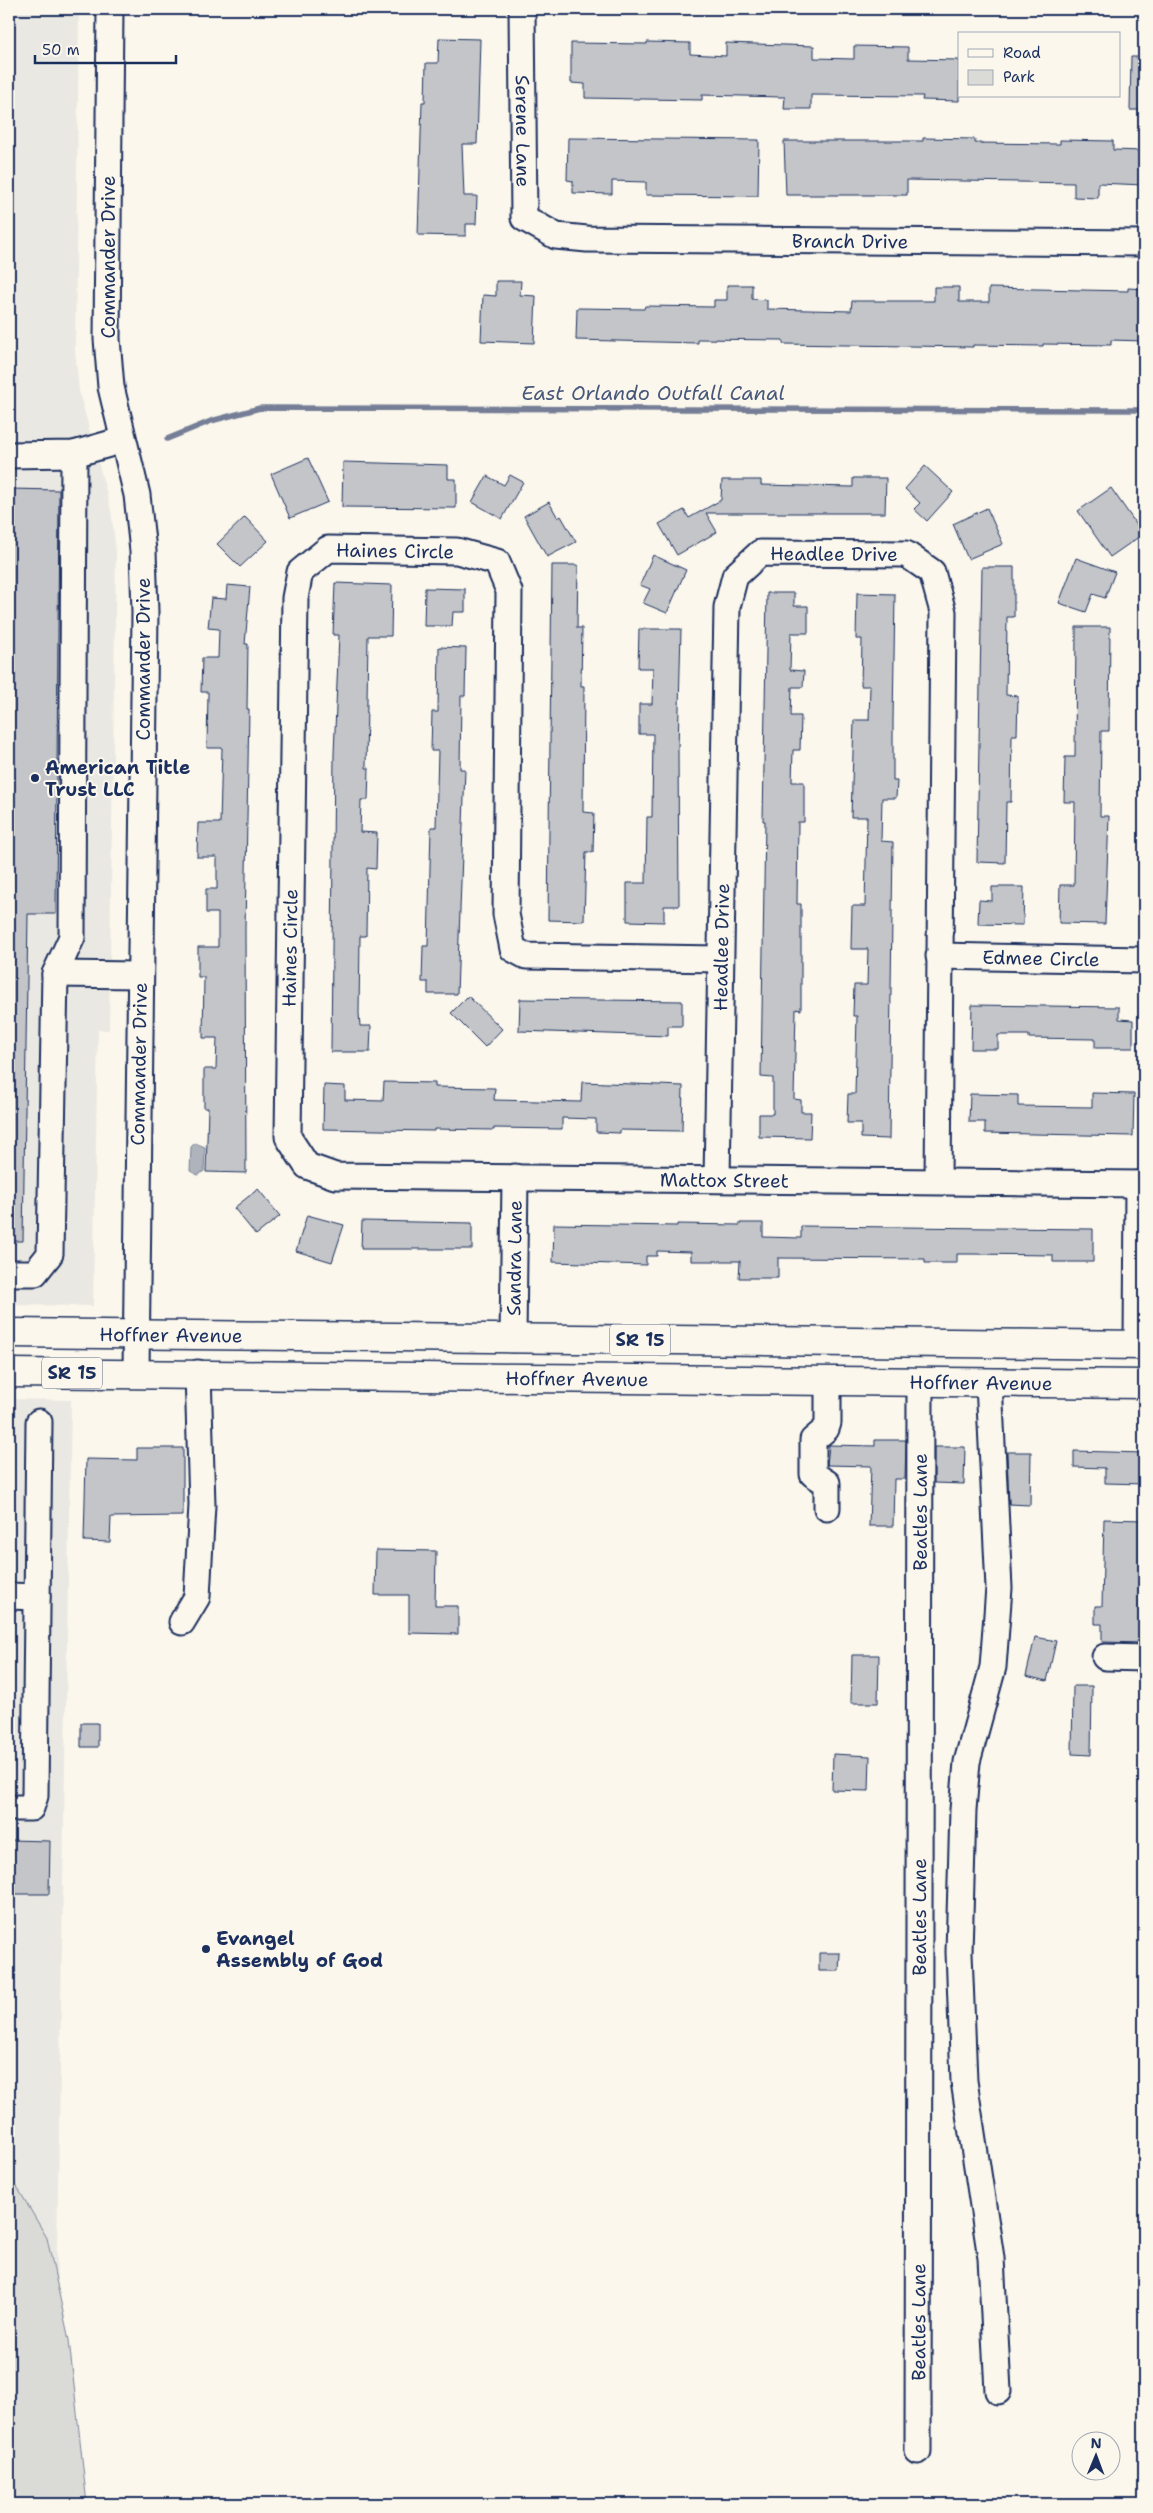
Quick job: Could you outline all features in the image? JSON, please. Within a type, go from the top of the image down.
[{"type":"main road","name":"Hoffner Avenue","points":[[9,1333],[1140,1345]]},
{"type":"main road","points":[[920,1382],[945,1366],[1095,1371],[1117,1363],[1140,1345]]},
{"type":"main road","name":"Hoffner Avenue","points":[[9,1373],[198,1373],[1144,1384]]},
{"type":"street","name":"Commander Drive","points":[[110,9],[107,339],[111,387],[137,495],[143,550],[145,612],[136,1373]]},
{"type":"street","name":"Serene Lane","points":[[522,9],[524,218],[556,236]]},
{"type":"street","name":"Branch Drive","points":[[556,236],[596,239],[1144,243]]},
{"type":"street","points":[[9,455],[74,454],[123,440]]},
{"type":"street","points":[[9,1273],[35,1273],[50,1254],[55,974],[72,937],[74,454]]},
{"type":"street","name":"Haines Circle","points":[[307,1166],[288,1137],[295,598],[300,572],[328,549],[457,551],[497,562],[509,591],[506,914],[512,950],[526,956],[720,959]]},
{"type":"street","name":"Headlee Drive","points":[[717,1179],[727,607],[735,576],[760,553],[906,554],[932,572],[943,612],[938,956],[938,1181]]},
{"type":"street","name":"Edmee Circle","points":[[938,956],[1144,960]]},
{"type":"street","points":[[55,974],[140,975]]},
{"type":"street","name":"Mattox Street","points":[[307,1166],[335,1176],[1141,1184]]},
{"type":"street","name":"Sandra Lane","points":[[513,1339],[515,1177]]},
{"type":"street","points":[[1140,1345],[1141,1184]]},
{"type":"street","points":[[182,1622],[197,1597],[202,1505],[198,1373]]},
{"type":"street","points":[[827,1508],[827,1483],[813,1474],[813,1440],[826,1429],[828,1423],[828,1381]]},
{"type":"street","name":"Beatles Lane","points":[[918,2451],[920,1382]]},
{"type":"street","points":[[989,1383],[999,1588],[993,1667],[967,1762],[962,1810],[959,1952],[964,2081],[991,2258],[998,2391]]},
{"type":"street","points":[[9,1808],[31,1808],[35,1796],[39,1422]]},
{"type":"street","points":[[9,1596],[37,1597]]},
{"type":"street","points":[[1105,1657],[1144,1658]]},
{"type":"shaded area","points":[[9,9],[79,9],[75,350],[79,391],[111,510],[116,552],[109,1030],[98,1030],[93,1306],[9,1305]]},
{"type":"shaded area","points":[[195,1143],[205,1147],[204,1171],[198,1175],[190,1171],[191,1147]]},
{"type":"shaded area","points":[[9,1399],[71,1400],[53,2492],[9,2491]]},
{"type":"green space","points":[[9,2173],[47,2238],[69,2340],[87,2504],[9,2504]]},
{"type":"building","points":[[439,38],[480,39],[477,144],[462,144],[464,196],[477,196],[476,224],[466,224],[466,236],[418,235],[422,102],[425,102],[426,63],[438,63]]},
{"type":"building","points":[[647,42],[690,43],[690,54],[726,56],[726,43],[814,46],[814,58],[854,59],[854,46],[908,47],[908,59],[958,60],[959,101],[922,100],[923,96],[811,95],[811,109],[784,109],[785,97],[702,95],[702,100],[585,98],[585,84],[571,83],[571,43],[647,44]]},
{"type":"building","points":[[1131,57],[1144,57],[1144,110],[1130,110]]},
{"type":"building","points":[[568,138],[759,140],[758,196],[646,195],[646,182],[612,181],[612,194],[573,193],[573,181],[567,180]]},
{"type":"building","points":[[923,138],[975,139],[975,143],[1060,144],[1060,140],[1113,141],[1113,150],[1144,151],[1144,185],[1098,183],[1098,198],[1074,197],[1074,183],[907,180],[907,195],[786,195],[784,141],[923,141]]},
{"type":"building","points":[[496,281],[521,281],[520,295],[536,296],[534,343],[481,341],[483,295],[496,296]]},
{"type":"building","points":[[727,285],[752,285],[752,299],[767,300],[767,309],[851,311],[852,301],[934,301],[934,287],[959,287],[959,302],[989,302],[989,288],[1128,291],[1128,288],[1144,289],[1144,341],[1111,340],[1111,345],[973,345],[973,347],[783,344],[783,340],[698,339],[698,343],[576,340],[577,308],[644,309],[645,306],[714,307],[714,300],[727,300]]},
{"type":"building","points":[[308,458],[328,502],[290,518],[271,474]]},
{"type":"building","points":[[343,462],[448,465],[448,479],[456,479],[456,508],[342,507]]},
{"type":"building","points":[[925,466],[953,492],[927,521],[914,509],[920,503],[905,489]]},
{"type":"building","points":[[510,475],[523,482],[502,519],[472,502],[487,476],[504,485]]},
{"type":"building","points":[[853,478],[886,478],[885,513],[706,513],[717,532],[677,555],[659,524],[684,510],[689,518],[721,500],[722,480],[761,480],[761,485],[853,487]]},
{"type":"building","points":[[1111,488],[1143,534],[1110,557],[1078,511]]},
{"type":"building","points":[[9,489],[59,490],[56,914],[28,914],[23,1241],[9,1241]]},
{"type":"building","points":[[549,502],[558,518],[561,516],[576,542],[547,557],[524,516]]},
{"type":"building","points":[[987,508],[1003,544],[968,559],[953,524]]},
{"type":"building","points":[[245,517],[268,541],[240,567],[217,544]]},
{"type":"building","points":[[653,555],[686,570],[667,613],[643,603],[650,589],[640,585]]},
{"type":"building","points":[[1076,558],[1115,572],[1105,598],[1093,594],[1086,612],[1059,603]]},
{"type":"building","points":[[552,565],[578,565],[577,628],[582,628],[581,686],[584,686],[583,812],[594,813],[593,852],[586,852],[584,921],[548,920]]},
{"type":"building","points":[[982,567],[1014,567],[1014,617],[1007,617],[1006,695],[1018,696],[1017,735],[1012,735],[1011,802],[1006,802],[1005,863],[977,862]]},
{"type":"building","points":[[335,583],[392,585],[391,636],[368,636],[366,768],[369,768],[368,800],[361,800],[360,832],[377,833],[376,869],[367,868],[366,936],[360,936],[359,1013],[360,1026],[371,1026],[370,1052],[331,1052],[334,754],[339,635],[333,635]]},
{"type":"building","points":[[227,585],[250,587],[245,644],[248,644],[247,709],[249,709],[245,929],[246,1173],[206,1172],[208,1108],[204,1108],[204,1069],[216,1069],[217,1038],[203,1038],[204,977],[198,977],[198,947],[218,947],[218,913],[206,913],[206,889],[217,889],[217,857],[197,857],[198,823],[220,823],[222,748],[207,748],[208,692],[201,692],[202,658],[218,658],[219,629],[208,628],[211,598],[226,599]]},
{"type":"building","points":[[425,588],[465,589],[465,612],[453,612],[452,626],[424,626]]},
{"type":"building","points":[[767,593],[794,593],[794,606],[808,606],[808,633],[791,633],[790,670],[804,671],[803,687],[792,687],[791,716],[801,716],[800,750],[793,750],[792,782],[804,782],[804,822],[798,822],[797,904],[801,904],[801,1010],[796,1009],[794,1099],[801,1100],[801,1112],[811,1112],[810,1138],[759,1137],[759,1114],[773,1114],[773,1078],[761,1077]]},
{"type":"building","points":[[857,593],[895,594],[893,781],[897,781],[896,798],[882,798],[881,841],[893,842],[889,1139],[861,1138],[861,1123],[847,1123],[848,1094],[855,1094],[857,1016],[853,1016],[854,985],[867,985],[868,949],[851,949],[852,906],[865,906],[867,817],[851,817],[854,720],[869,720],[870,686],[861,686],[862,639],[856,639]]},
{"type":"building","points":[[1076,627],[1110,627],[1109,731],[1101,731],[1100,816],[1109,816],[1105,924],[1059,923],[1060,885],[1074,885],[1075,802],[1064,802],[1065,757],[1075,757]]},
{"type":"building","points":[[639,629],[681,629],[678,749],[679,906],[664,906],[664,922],[627,921],[627,883],[646,883],[647,817],[652,817],[653,734],[639,734],[639,704],[652,704],[653,668],[638,668]]},
{"type":"building","points":[[439,647],[466,648],[465,696],[461,696],[460,769],[465,769],[457,994],[428,994],[428,982],[422,982],[423,946],[428,946],[431,827],[436,827],[438,751],[431,751],[432,712],[438,712]]},
{"type":"building","points":[[992,887],[1024,887],[1023,925],[978,924],[979,900],[992,901]]},
{"type":"building","points":[[468,996],[502,1029],[485,1047],[451,1013]]},
{"type":"building","points":[[520,999],[682,1001],[682,1026],[668,1026],[668,1036],[519,1031]]},
{"type":"building","points":[[972,1005],[1119,1007],[1119,1019],[1133,1020],[1133,1048],[1095,1048],[1095,1039],[1029,1038],[1029,1035],[998,1035],[998,1049],[971,1049]]},
{"type":"building","points":[[384,1082],[435,1083],[435,1087],[495,1088],[494,1100],[581,1102],[582,1082],[683,1086],[682,1131],[620,1130],[620,1133],[596,1132],[596,1119],[562,1118],[562,1129],[494,1128],[494,1130],[434,1129],[434,1131],[323,1129],[324,1085],[345,1086],[345,1100],[383,1101]]},
{"type":"building","points":[[1092,1093],[1134,1094],[1133,1136],[985,1133],[985,1122],[969,1122],[970,1094],[1018,1095],[1018,1106],[1092,1107]]},
{"type":"building","points":[[258,1189],[280,1216],[256,1235],[234,1208]]},
{"type":"building","points":[[307,1215],[344,1225],[332,1262],[296,1251]]},
{"type":"building","points":[[362,1221],[472,1223],[472,1249],[361,1249]]},
{"type":"building","points":[[740,1223],[763,1223],[763,1237],[801,1238],[801,1226],[1093,1229],[1093,1262],[1053,1262],[1053,1255],[957,1254],[957,1263],[925,1263],[925,1259],[778,1258],[778,1278],[739,1278],[740,1261],[691,1261],[691,1252],[657,1251],[657,1256],[646,1256],[646,1265],[553,1262],[554,1224],[677,1226],[677,1224],[740,1225]]},
{"type":"building","points":[[875,1440],[906,1440],[905,1479],[894,1479],[893,1526],[869,1526],[871,1466],[827,1465],[829,1445],[875,1446]]},
{"type":"building","points":[[934,1447],[965,1447],[964,1484],[934,1483]]},
{"type":"building","points":[[137,1448],[183,1448],[183,1516],[111,1517],[110,1542],[84,1541],[86,1459],[137,1460]]},
{"type":"building","points":[[1074,1451],[1144,1453],[1144,1484],[1105,1483],[1105,1468],[1074,1467]]},
{"type":"building","points":[[1007,1452],[1031,1452],[1030,1505],[1009,1504]]},
{"type":"building","points":[[1104,1519],[1144,1520],[1144,1643],[1102,1642],[1102,1624],[1095,1624],[1095,1606],[1102,1606]]},
{"type":"building","points":[[376,1550],[436,1551],[435,1606],[458,1606],[458,1634],[409,1633],[409,1595],[375,1595]]},
{"type":"building","points":[[1035,1637],[1056,1641],[1047,1681],[1026,1676]]},
{"type":"building","points":[[852,1655],[879,1655],[878,1703],[851,1703]]},
{"type":"building","points":[[1073,1686],[1092,1686],[1091,1755],[1072,1754]]},
{"type":"building","points":[[81,1723],[98,1723],[98,1747],[81,1747]]},
{"type":"building","points":[[833,1754],[870,1756],[869,1791],[832,1790]]},
{"type":"building","points":[[9,1840],[50,1841],[49,1894],[9,1894]]},
{"type":"building","points":[[819,1953],[840,1953],[839,1971],[819,1971]]},
{"type":"waterway","name":"East Orlando Outfall Canal","points":[[167,439],[211,421],[260,408],[1144,410]]},
{"type":"place","name":"American Title Trust LLC","points":[[35,778]]},
{"type":"place","name":"Evangel Assembly of God","points":[[206,1949]]}]
